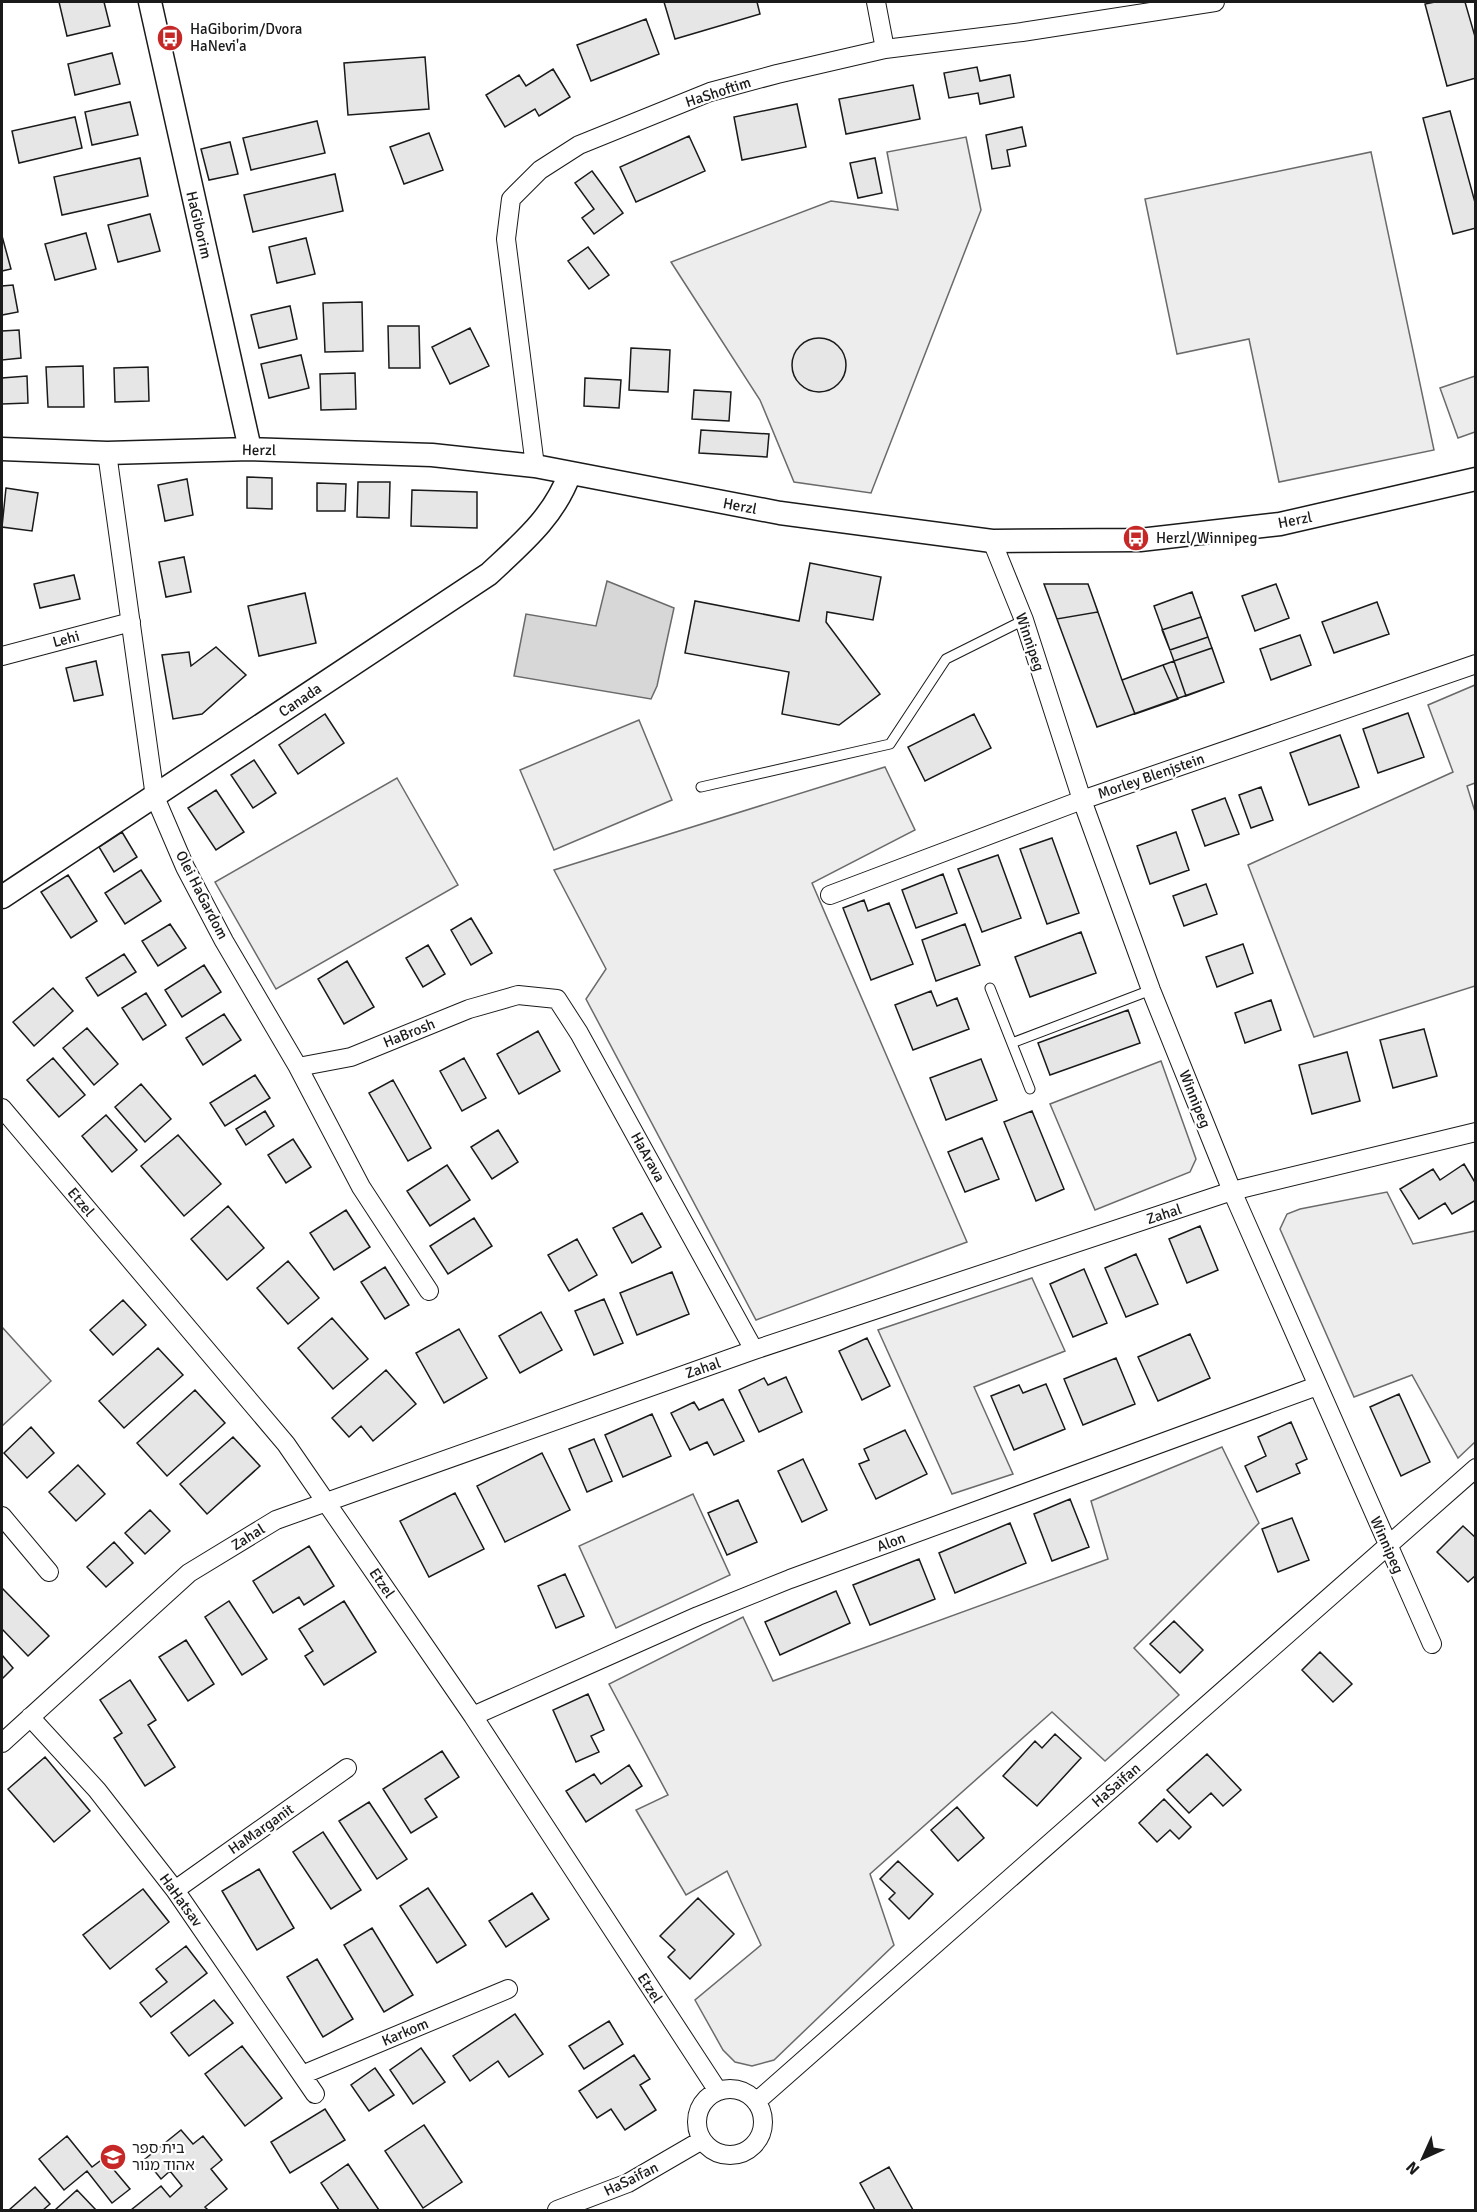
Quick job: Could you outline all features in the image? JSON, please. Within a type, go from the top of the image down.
[{"type":"street","name":"HaGiborim","points":[[150,2],[250,449]]},
{"type":"street","points":[[876,2],[885,49]]},
{"type":"street","name":"HaShoftim","points":[[535,466],[506,239],[511,199],[540,171],[579,145],[710,92],[885,49],[1022,32],[1215,2]]},
{"type":"street","name":"Herzl","points":[[2,449],[107,453],[250,449],[432,455],[535,466],[780,513],[992,541],[1140,540],[1280,524],[1476,479]]},
{"type":"street","name":"Olei HaGardom","points":[[107,453],[155,797],[185,867],[224,940],[298,1067],[361,1187],[429,1291]]},
{"type":"street","name":"Canada","points":[[2,897],[489,574],[535,532],[561,496],[570,473]]},
{"type":"street","name":"Winnipeg","points":[[992,541],[1024,620],[1082,800],[1151,990],[1232,1191],[1432,1644]]},
{"type":"street","name":"Lehi","points":[[2,656],[130,622]]},
{"type":"street","name":"Morley Blenjstein","points":[[830,895],[1082,800],[1476,664]]},
{"type":"street","name":"HaBrosh","points":[[298,1067],[351,1057],[469,1009],[518,995]]},
{"type":"street","name":"HaArava","points":[[518,995],[557,999],[579,1033],[754,1350]]},
{"type":"street","name":"Etzel","points":[[2,1108],[286,1444],[473,1716],[718,2091]]},
{"type":"street","name":"Zahal","points":[[2,1743],[189,1573],[276,1520],[326,1500],[754,1350],[1232,1191],[1476,1132]]},
{"type":"street","name":"Alon","points":[[473,1716],[698,1616],[790,1579],[1317,1386]]},
{"type":"street","name":"HaSaifan","points":[[756,2102],[1476,1468]]},
{"type":"street","points":[[2,1516],[49,1572]]},
{"type":"street","name":"HaHatsav","points":[[30,1717],[97,1790],[175,1890],[315,2094]]},
{"type":"street","name":"HaMarganit","points":[[175,1890],[347,1768]]},
{"type":"street","name":"Karkom","points":[[302,2075],[508,1989]]},
{"type":"street","points":[[732,2088],[742,2091],[756,2102],[763,2117],[763,2128],[751,2148],[730,2156],[718,2153],[702,2140],[696,2120],[699,2110],[704,2101],[718,2091],[732,2088]]},
{"type":"street","name":"HaSaifan","points":[[557,2211],[628,2183],[702,2140]]},
{"type":"lane","points":[[701,787],[890,744],[946,659],[1024,620]]},
{"type":"lane","points":[[990,988],[1030,1089]]},
{"type":"lane","points":[[1012,1043],[1151,990]]},
{"type":"shaded area","points":[[966,137],[981,210],[871,493],[794,482],[760,400],[671,262],[831,201],[898,210],[887,152]]},
{"type":"shaded area","points":[[1371,152],[1434,450],[1279,482],[1249,339],[1177,354],[1145,199]]},
{"type":"shaded area","points":[[1475,376],[1475,432],[1458,438],[1440,388]]},
{"type":"shaded area","points":[[607,581],[674,608],[657,686],[651,699],[514,676],[526,614],[596,626]]},
{"type":"shaded area","points":[[1475,685],[1475,783],[1467,786],[1476,815],[1475,986],[1314,1037],[1248,865],[1453,772],[1428,705]]},
{"type":"shaded area","points":[[639,720],[672,800],[554,850],[520,770]]},
{"type":"shaded area","points":[[885,767],[915,830],[812,883],[967,1242],[756,1320],[586,999],[606,969],[554,870]]},
{"type":"shaded area","points":[[397,778],[458,885],[276,989],[215,882]]},
{"type":"shaded area","points":[[1161,1061],[1196,1159],[1190,1172],[1095,1210],[1050,1104]]},
{"type":"shaded area","points":[[1387,1192],[1413,1244],[1475,1231],[1475,1442],[1458,1458],[1412,1375],[1354,1397],[1280,1229],[1287,1214],[1300,1209]]},
{"type":"shaded area","points":[[1032,1278],[1065,1351],[974,1387],[1013,1474],[952,1494],[878,1330]]},
{"type":"shaded area","points":[[2,1327],[51,1381],[2,1426]]},
{"type":"shaded area","points":[[1222,1447],[1259,1523],[1134,1648],[1179,1695],[1105,1761],[1052,1712],[870,1874],[894,1945],[774,2060],[752,2066],[735,2062],[723,2050],[695,2000],[761,1945],[727,1871],[686,1895],[636,1810],[668,1795],[609,1684],[743,1617],[773,1681],[1108,1559],[1091,1501]]},
{"type":"shaded area","points":[[693,1494],[730,1575],[616,1628],[579,1546]]},
{"type":"building","points":[[59,2],[104,2],[110,26],[67,36]]},
{"type":"building","points":[[664,2],[757,2],[760,14],[675,39]]},
{"type":"building","points":[[1465,2],[1476,40],[1476,78],[1447,86],[1425,4]]},
{"type":"building","points":[[646,19],[659,54],[591,81],[577,45]]},
{"type":"building","points":[[112,53],[120,84],[75,95],[68,64]]},
{"type":"building","points":[[425,57],[429,109],[348,115],[344,63]]},
{"type":"building","points":[[977,67],[980,81],[1010,75],[1014,97],[980,104],[978,93],[949,98],[944,73]]},
{"type":"building","points":[[553,69],[570,97],[539,116],[535,109],[505,127],[486,95],[519,75],[526,86]]},
{"type":"building","points":[[913,85],[920,119],[846,134],[839,99]]},
{"type":"building","points":[[130,102],[138,135],[92,145],[85,112]]},
{"type":"building","points":[[797,104],[806,147],[742,160],[734,117]]},
{"type":"building","points":[[1450,111],[1476,206],[1476,228],[1453,234],[1423,118]]},
{"type":"building","points":[[75,117],[82,148],[19,163],[12,131]]},
{"type":"building","points":[[317,121],[325,153],[251,170],[243,138]]},
{"type":"building","points":[[1022,127],[1026,146],[1007,150],[1010,166],[992,169],[986,135]]},
{"type":"building","points":[[429,133],[443,170],[404,184],[390,147]]},
{"type":"building","points":[[689,136],[705,171],[636,202],[620,167]]},
{"type":"building","points":[[230,142],[238,174],[209,180],[201,149]]},
{"type":"building","points":[[140,158],[148,196],[62,215],[54,177]]},
{"type":"building","points":[[875,158],[882,193],[858,198],[850,163]]},
{"type":"building","points":[[592,171],[623,213],[594,234],[582,218],[594,209],[575,183]]},
{"type":"building","points":[[335,174],[343,211],[253,232],[244,195]]},
{"type":"building","points":[[150,214],[160,251],[118,262],[108,225]]},
{"type":"building","points":[[86,233],[96,269],[55,280],[45,244]]},
{"type":"building","points":[[2,236],[11,269],[2,271]]},
{"type":"building","points":[[306,238],[315,274],[277,283],[269,247]]},
{"type":"building","points":[[588,247],[609,275],[589,289],[568,261]]},
{"type":"building","points":[[13,285],[18,312],[2,315],[2,286]]},
{"type":"building","points":[[362,302],[363,351],[325,352],[323,303]]},
{"type":"building","points":[[290,306],[297,339],[259,348],[251,315]]},
{"type":"building","points":[[388,326],[419,326],[420,368],[389,368]]},
{"type":"building","points":[[470,328],[489,366],[450,384],[432,347]]},
{"type":"building","points":[[19,330],[21,358],[2,360],[2,331]]},
{"type":"building","points":[[814,338],[824,338],[834,342],[842,350],[846,365],[842,380],[834,388],[824,392],[814,392],[804,388],[796,380],[792,370],[792,360],[796,350],[804,342]]},
{"type":"building","points":[[631,348],[670,350],[668,392],[629,390]]},
{"type":"building","points":[[301,355],[309,388],[269,398],[261,364]]},
{"type":"building","points":[[83,366],[84,407],[48,407],[46,367]]},
{"type":"building","points":[[148,367],[149,401],[115,402],[114,368]]},
{"type":"building","points":[[355,373],[356,409],[321,410],[320,374]]},
{"type":"building","points":[[27,376],[28,403],[2,404],[2,378]]},
{"type":"building","points":[[585,378],[621,380],[619,408],[584,406]]},
{"type":"building","points":[[694,390],[731,392],[729,421],[692,419]]},
{"type":"building","points":[[701,430],[769,434],[767,457],[699,453]]},
{"type":"building","points":[[247,477],[272,478],[272,509],[247,508]]},
{"type":"building","points":[[187,479],[193,515],[165,521],[158,485]]},
{"type":"building","points":[[358,482],[390,482],[389,518],[357,517]]},
{"type":"building","points":[[317,483],[346,484],[345,511],[317,511]]},
{"type":"building","points":[[6,488],[38,493],[32,531],[2,527]]},
{"type":"building","points":[[412,490],[477,492],[477,528],[411,526]]},
{"type":"building","points":[[184,557],[191,592],[166,597],[159,562]]},
{"type":"building","points":[[810,563],[881,577],[873,620],[827,612],[826,622],[880,694],[839,725],[782,714],[789,672],[685,653],[695,601],[799,621]]},
{"type":"building","points":[[74,575],[80,599],[40,608],[34,584]]},
{"type":"building","points":[[1044,584],[1088,584],[1122,680],[1174,661],[1154,606],[1192,592],[1224,682],[1097,727]]},
{"type":"building","points":[[1044,584],[1088,584],[1098,612],[1057,619]]},
{"type":"building","points":[[1276,584],[1289,618],[1255,631],[1242,596]]},
{"type":"building","points":[[305,593],[316,643],[259,656],[248,606]]},
{"type":"building","points":[[1377,602],[1389,634],[1334,653],[1322,622]]},
{"type":"building","points":[[1201,617],[1208,637],[1170,650],[1162,630]]},
{"type":"building","points":[[1300,635],[1311,665],[1271,680],[1260,649]]},
{"type":"building","points":[[216,647],[246,675],[202,714],[173,719],[162,655],[189,652],[191,666]]},
{"type":"building","points":[[1212,648],[1224,682],[1186,696],[1174,661]]},
{"type":"building","points":[[96,661],[103,695],[74,701],[66,668]]},
{"type":"building","points":[[1163,665],[1178,699],[1135,714],[1122,680]]},
{"type":"building","points":[[1408,713],[1424,757],[1378,773],[1363,729]]},
{"type":"building","points":[[325,714],[344,743],[298,774],[279,745]]},
{"type":"building","points":[[974,714],[991,748],[925,781],[908,747]]},
{"type":"building","points":[[1340,735],[1359,787],[1309,805],[1290,753]]},
{"type":"building","points":[[254,760],[276,793],[253,808],[231,775]]},
{"type":"building","points":[[1261,787],[1273,820],[1251,828],[1239,795]]},
{"type":"building","points":[[216,790],[244,832],[216,850],[188,808]]},
{"type":"building","points":[[1225,798],[1239,834],[1205,846],[1192,810]]},
{"type":"building","points":[[122,832],[137,857],[114,872],[99,847]]},
{"type":"building","points":[[1176,832],[1189,870],[1150,884],[1137,846]]},
{"type":"building","points":[[1052,838],[1079,913],[1047,924],[1020,849]]},
{"type":"building","points":[[998,855],[1021,918],[982,932],[958,869]]},
{"type":"building","points":[[141,870],[161,901],[125,924],[105,893]]},
{"type":"building","points":[[943,874],[957,913],[916,928],[902,890]]},
{"type":"building","points":[[68,875],[97,921],[71,938],[41,892]]},
{"type":"building","points":[[1206,884],[1217,914],[1184,926],[1173,896]]},
{"type":"building","points":[[864,900],[868,911],[889,903],[913,964],[871,980],[843,908]]},
{"type":"building","points":[[471,918],[492,953],[471,965],[451,930]]},
{"type":"building","points":[[170,924],[186,948],[158,966],[142,941]]},
{"type":"building","points":[[965,924],[980,965],[936,981],[922,940]]},
{"type":"building","points":[[1081,932],[1096,973],[1030,997],[1015,957]]},
{"type":"building","points":[[1243,944],[1253,973],[1217,987],[1206,957]]},
{"type":"building","points":[[428,945],[445,974],[423,987],[406,958]]},
{"type":"building","points":[[124,954],[136,972],[98,996],[86,978]]},
{"type":"building","points":[[347,961],[374,1007],[344,1024],[318,979]]},
{"type":"building","points":[[204,965],[221,992],[182,1017],[165,990]]},
{"type":"building","points":[[53,988],[73,1011],[34,1046],[13,1022]]},
{"type":"building","points":[[931,991],[937,1006],[957,998],[969,1029],[913,1050],[895,1005]]},
{"type":"building","points":[[146,993],[166,1025],[143,1040],[122,1008]]},
{"type":"building","points":[[1271,1000],[1281,1030],[1245,1043],[1235,1013]]},
{"type":"building","points":[[1128,1010],[1140,1043],[1050,1075],[1038,1043]]},
{"type":"building","points":[[224,1014],[241,1040],[203,1065],[186,1038]]},
{"type":"building","points":[[87,1028],[118,1064],[94,1085],[63,1048]]},
{"type":"building","points":[[1424,1029],[1437,1076],[1393,1088],[1380,1040]]},
{"type":"building","points":[[538,1031],[560,1071],[519,1094],[497,1054]]},
{"type":"building","points":[[1347,1052],[1360,1101],[1312,1114],[1299,1065]]},
{"type":"building","points":[[53,1058],[85,1095],[59,1117],[27,1080]]},
{"type":"building","points":[[464,1058],[486,1098],[462,1111],[440,1071]]},
{"type":"building","points":[[981,1059],[997,1100],[946,1120],[930,1078]]},
{"type":"building","points":[[255,1075],[270,1098],[225,1126],[210,1103]]},
{"type":"building","points":[[393,1080],[431,1148],[408,1161],[369,1093]]},
{"type":"building","points":[[141,1084],[171,1119],[145,1142],[115,1107]]},
{"type":"building","points":[[265,1111],[274,1126],[246,1145],[236,1129]]},
{"type":"building","points":[[1032,1111],[1064,1189],[1036,1201],[1004,1122]]},
{"type":"building","points":[[106,1115],[137,1150],[112,1172],[82,1136]]},
{"type":"building","points":[[498,1130],[518,1162],[492,1179],[471,1147]]},
{"type":"building","points":[[178,1135],[221,1184],[184,1216],[141,1166]]},
{"type":"building","points":[[982,1138],[999,1179],[965,1192],[948,1152]]},
{"type":"building","points":[[293,1139],[311,1167],[286,1183],[268,1155]]},
{"type":"building","points":[[1464,1164],[1476,1184],[1476,1200],[1452,1214],[1445,1203],[1419,1219],[1400,1189],[1433,1169],[1440,1180]]},
{"type":"building","points":[[447,1165],[470,1200],[430,1226],[407,1191]]},
{"type":"building","points":[[228,1206],[264,1248],[227,1280],[191,1239]]},
{"type":"building","points":[[346,1210],[370,1247],[334,1270],[310,1233]]},
{"type":"building","points":[[642,1213],[661,1247],[632,1263],[613,1228]]},
{"type":"building","points":[[474,1218],[492,1246],[448,1274],[430,1246]]},
{"type":"building","points":[[1200,1226],[1218,1270],[1187,1283],[1169,1239]]},
{"type":"building","points":[[577,1239],[597,1275],[569,1291],[548,1255]]},
{"type":"building","points":[[1136,1254],[1158,1304],[1126,1317],[1105,1268]]},
{"type":"building","points":[[288,1261],[319,1298],[288,1324],[257,1288]]},
{"type":"building","points":[[385,1267],[409,1305],[385,1319],[361,1282]]},
{"type":"building","points":[[1084,1269],[1107,1323],[1073,1337],[1050,1284]]},
{"type":"building","points":[[672,1272],[689,1314],[637,1335],[620,1293]]},
{"type":"building","points":[[604,1299],[623,1343],[594,1355],[575,1311]]},
{"type":"building","points":[[123,1300],[146,1325],[113,1355],[90,1330]]},
{"type":"building","points":[[541,1312],[562,1350],[520,1373],[499,1336]]},
{"type":"building","points":[[332,1318],[368,1359],[333,1389],[298,1348]]},
{"type":"building","points":[[459,1329],[487,1378],[444,1403],[416,1353]]},
{"type":"building","points":[[1190,1334],[1210,1378],[1158,1401],[1138,1357]]},
{"type":"building","points":[[867,1338],[890,1386],[862,1400],[839,1351]]},
{"type":"building","points":[[158,1348],[183,1375],[124,1428],[99,1401]]},
{"type":"building","points":[[1116,1358],[1135,1404],[1083,1425],[1064,1379]]},
{"type":"building","points":[[386,1370],[416,1404],[373,1441],[361,1426],[349,1437],[332,1418]]},
{"type":"building","points":[[786,1377],[802,1412],[759,1432],[739,1390],[764,1378],[768,1385]]},
{"type":"building","points":[[1046,1384],[1065,1429],[1014,1450],[991,1396],[1019,1385],[1023,1393]]},
{"type":"building","points":[[195,1390],[225,1423],[167,1476],[137,1443]]},
{"type":"building","points":[[1399,1394],[1430,1462],[1401,1476],[1370,1407]]},
{"type":"building","points":[[723,1399],[744,1441],[714,1455],[707,1442],[690,1450],[671,1413],[694,1402],[699,1410]]},
{"type":"building","points":[[652,1414],[671,1456],[623,1477],[605,1435]]},
{"type":"building","points":[[1291,1422],[1307,1459],[1296,1464],[1300,1473],[1257,1492],[1245,1466],[1266,1456],[1258,1437]]},
{"type":"building","points":[[31,1427],[54,1453],[27,1478],[4,1453]]},
{"type":"building","points":[[905,1430],[927,1474],[876,1499],[859,1464],[869,1460],[864,1449]]},
{"type":"building","points":[[233,1437],[260,1466],[207,1514],[180,1484]]},
{"type":"building","points":[[594,1439],[612,1481],[587,1492],[569,1449]]},
{"type":"building","points":[[542,1453],[570,1510],[505,1542],[477,1486]]},
{"type":"building","points":[[803,1459],[827,1510],[802,1522],[778,1471]]},
{"type":"building","points":[[78,1465],[105,1494],[76,1521],[49,1492]]},
{"type":"building","points":[[455,1493],[484,1549],[429,1577],[400,1521]]},
{"type":"building","points":[[1070,1499],[1089,1547],[1052,1561],[1034,1514]]},
{"type":"building","points":[[738,1500],[757,1542],[727,1555],[708,1513]]},
{"type":"building","points":[[150,1510],[170,1531],[145,1554],[125,1533]]},
{"type":"building","points":[[1292,1518],[1309,1560],[1278,1572],[1262,1529]]},
{"type":"building","points":[[1010,1523],[1026,1563],[955,1593],[939,1553]]},
{"type":"building","points":[[1463,1526],[1476,1538],[1476,1575],[1468,1582],[1437,1552]]},
{"type":"building","points":[[114,1542],[133,1563],[106,1587],[87,1567]]},
{"type":"building","points":[[309,1546],[334,1586],[304,1605],[299,1597],[273,1613],[253,1581]]},
{"type":"building","points":[[919,1559],[935,1599],[870,1625],[853,1585]]},
{"type":"building","points":[[565,1574],[584,1616],[556,1628],[538,1586]]},
{"type":"building","points":[[2,1588],[49,1636],[28,1656],[2,1629]]},
{"type":"building","points":[[836,1591],[850,1623],[780,1655],[765,1622]]},
{"type":"building","points":[[229,1601],[267,1659],[242,1675],[205,1617]]},
{"type":"building","points":[[344,1601],[376,1652],[324,1685],[305,1656],[313,1651],[299,1629]]},
{"type":"building","points":[[1174,1621],[1203,1650],[1180,1673],[1150,1644]]},
{"type":"building","points":[[186,1640],[214,1684],[188,1701],[159,1657]]},
{"type":"building","points":[[1320,1652],[1352,1684],[1333,1702],[1302,1670]]},
{"type":"building","points":[[2,1655],[13,1668],[2,1679]]},
{"type":"building","points":[[130,1680],[156,1720],[148,1725],[175,1767],[145,1786],[114,1738],[122,1733],[100,1700]]},
{"type":"building","points":[[588,1694],[604,1730],[591,1736],[599,1752],[576,1762],[553,1710]]},
{"type":"building","points":[[1055,1734],[1081,1758],[1037,1806],[1003,1776],[1035,1741],[1042,1748]]},
{"type":"building","points":[[442,1751],[459,1777],[425,1799],[437,1817],[411,1833],[383,1789]]},
{"type":"building","points":[[1207,1754],[1241,1790],[1223,1806],[1211,1793],[1189,1813],[1167,1790]]},
{"type":"building","points":[[45,1757],[90,1811],[54,1842],[8,1789]]},
{"type":"building","points":[[629,1765],[642,1786],[586,1822],[566,1791],[594,1774],[601,1784]]},
{"type":"building","points":[[1164,1799],[1191,1827],[1179,1839],[1170,1830],[1157,1842],[1139,1823]]},
{"type":"building","points":[[369,1802],[407,1859],[377,1879],[339,1821]]},
{"type":"building","points":[[957,1807],[984,1838],[958,1861],[931,1830]]},
{"type":"building","points":[[323,1832],[361,1890],[331,1909],[293,1852]]},
{"type":"building","points":[[898,1861],[933,1894],[909,1919],[889,1899],[895,1893],[880,1879]]},
{"type":"building","points":[[259,1869],[294,1928],[257,1950],[222,1891]]},
{"type":"building","points":[[428,1888],[466,1945],[437,1963],[400,1906]]},
{"type":"building","points":[[143,1889],[169,1922],[110,1969],[83,1935]]},
{"type":"building","points":[[532,1893],[549,1919],[506,1947],[489,1921]]},
{"type":"building","points":[[698,1898],[734,1934],[690,1979],[668,1957],[675,1950],[660,1936]]},
{"type":"building","points":[[372,1928],[413,1995],[384,2012],[344,1945]]},
{"type":"building","points":[[186,1946],[207,1973],[151,2017],[140,2003],[167,1982],[156,1969]]},
{"type":"building","points":[[317,1959],[353,2019],[323,2037],[287,1977]]},
{"type":"building","points":[[214,2000],[233,2023],[189,2056],[171,2033]]},
{"type":"building","points":[[515,2014],[543,2054],[509,2077],[498,2061],[470,2081],[453,2056]]},
{"type":"building","points":[[609,2021],[623,2044],[584,2069],[569,2046]]},
{"type":"building","points":[[242,2046],[282,2098],[245,2126],[205,2074]]},
{"type":"building","points":[[421,2048],[445,2082],[413,2104],[390,2070]]},
{"type":"building","points":[[634,2055],[650,2079],[640,2085],[656,2110],[625,2130],[611,2109],[597,2118],[579,2091]]},
{"type":"building","points":[[375,2068],[394,2095],[369,2111],[351,2085]]},
{"type":"building","points":[[325,2109],[345,2140],[290,2173],[271,2142]]},
{"type":"building","points":[[424,2125],[462,2182],[423,2208],[385,2151]]},
{"type":"building","points":[[181,2130],[193,2144],[203,2136],[222,2160],[211,2169],[227,2189],[205,2207],[208,2210],[131,2210],[161,2186],[170,2197],[182,2186],[170,2171],[161,2179],[145,2159]]},
{"type":"building","points":[[67,2136],[92,2167],[104,2158],[130,2189],[112,2203],[87,2171],[64,2190],[39,2159]]},
{"type":"building","points":[[348,2164],[379,2210],[339,2210],[321,2183]]},
{"type":"building","points":[[889,2167],[913,2210],[875,2210],[860,2183]]},
{"type":"building","points":[[35,2187],[50,2204],[43,2210],[9,2210]]},
{"type":"building","points":[[77,2190],[96,2210],[55,2210]]},
{"type":"place","name":"HaGiborim/Dvora HaNevi'a","points":[[170,38]]},
{"type":"place","name":"Herzl/Winnipeg","points":[[1136,538]]},
{"type":"place","name":"בית ספר אהוד מנור","points":[[113,2157]]}]
